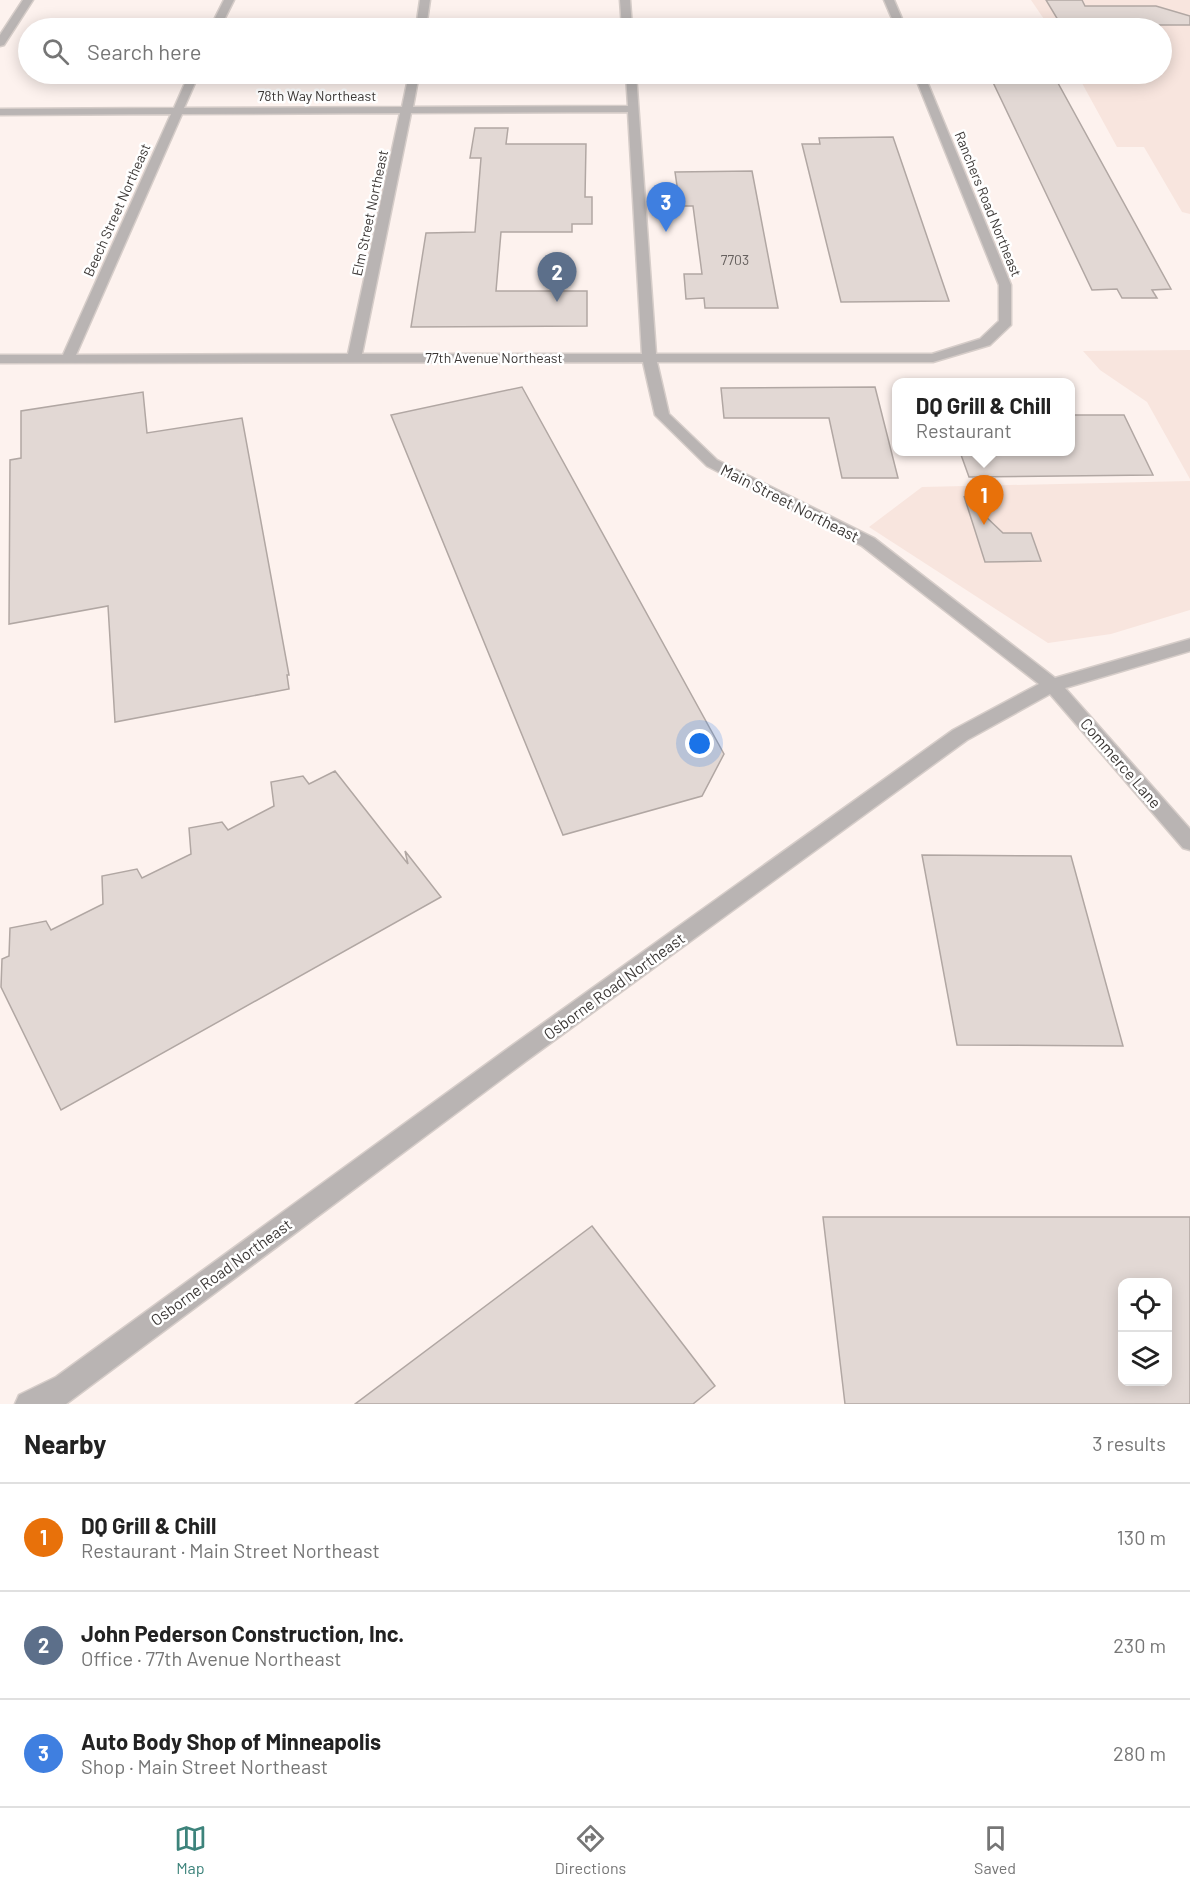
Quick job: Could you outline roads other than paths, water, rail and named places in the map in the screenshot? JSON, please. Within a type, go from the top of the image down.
[{"type":"street","points":[[0,43],[28,0]]},
{"type":"street","points":[[220,18],[229,0]]},
{"type":"street","points":[[422,18],[425,0]]},
{"type":"street","points":[[625,0],[626,18]]},
{"type":"street","points":[[889,0],[897,18]]},
{"type":"street","name":"Beech Street Northeast","points":[[68,358],[189,84]]},
{"type":"street","name":"Elm Street Northeast","points":[[354,358],[412,84]]},
{"type":"street","name":"Main Street Northeast","points":[[632,84],[649,358],[662,415],[712,463],[867,542],[965,614],[1053,685]]},
{"type":"street","name":"Ranchers Road Northeast","points":[[923,84],[1005,285],[1006,322],[985,342]]},
{"type":"street","name":"78th Way Northeast","points":[[0,112],[634,109]]},
{"type":"street","name":"77th Avenue Northeast","points":[[0,359],[933,358],[985,342]]},
{"type":"street","name":"Osborne Road Northeast","points":[[47,1404],[68,1384],[518,1054],[960,735],[1053,685],[1190,645]]},
{"type":"street","name":"Commerce Lane","points":[[1053,685],[1190,842]]},
{"type":"street","name":"Osborne Road Northeast","points":[[28,1404],[68,1384]]},
{"type":"place","name":"Auto Body Shop of Minneapolis","points":[[666,232]]},
{"type":"place","name":"John Pederson Construction, Inc.","points":[[557,302]]},
{"type":"place","name":"DQ Grill & Chill","points":[[984,525]]}]
